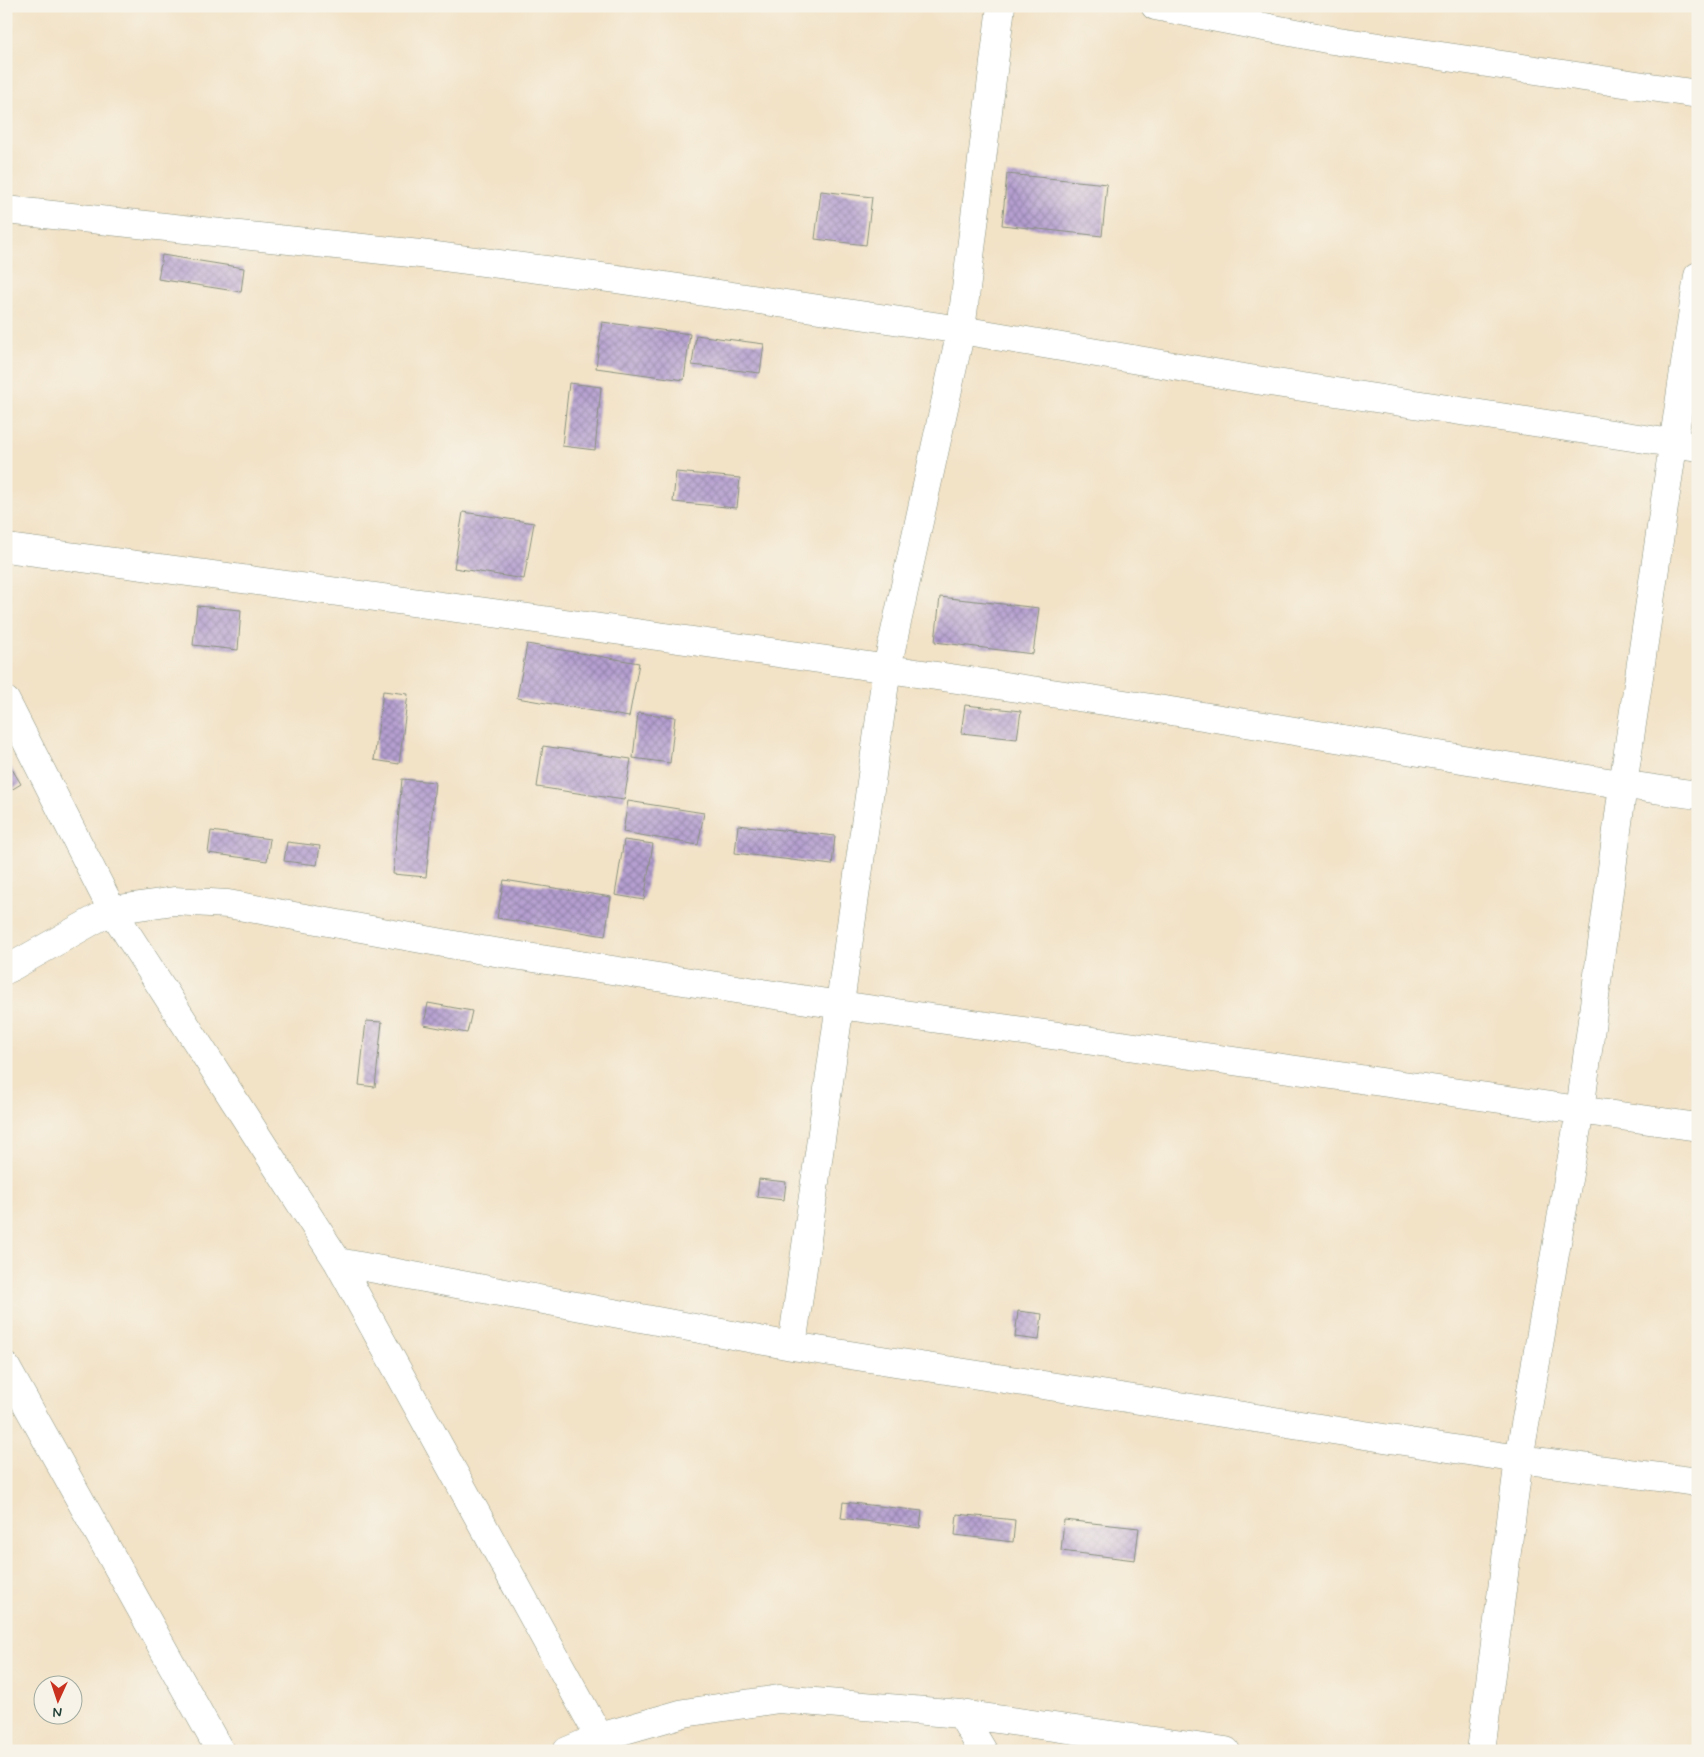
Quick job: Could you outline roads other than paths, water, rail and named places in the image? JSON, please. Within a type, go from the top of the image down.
[{"type":"street","points":[[792,1346],[888,668],[961,330],[1001,6]]},
{"type":"street","points":[[1155,6],[1332,40],[1698,94]]},
{"type":"street","points":[[6,210],[420,254],[617,278],[961,330],[1250,379],[1685,445]]},
{"type":"street","points":[[1481,1751],[1519,1459],[1580,1111],[1623,785],[1685,445],[1698,276]]},
{"type":"street","points":[[6,548],[415,601],[888,668],[1191,714],[1623,785],[1698,795]]},
{"type":"street","points":[[6,701],[112,910],[338,1262],[604,1744]]},
{"type":"street","points":[[6,970],[112,910],[174,902],[228,904],[482,950],[840,1005],[1698,1127]]},
{"type":"street","points":[[338,1262],[792,1346],[1519,1459],[1698,1482]]},
{"type":"street","points":[[6,1367],[220,1751]]},
{"type":"street","points":[[567,1751],[604,1744],[684,1713],[779,1699],[961,1714],[1226,1751]]},
{"type":"street","points":[[961,1714],[983,1751]]}]
